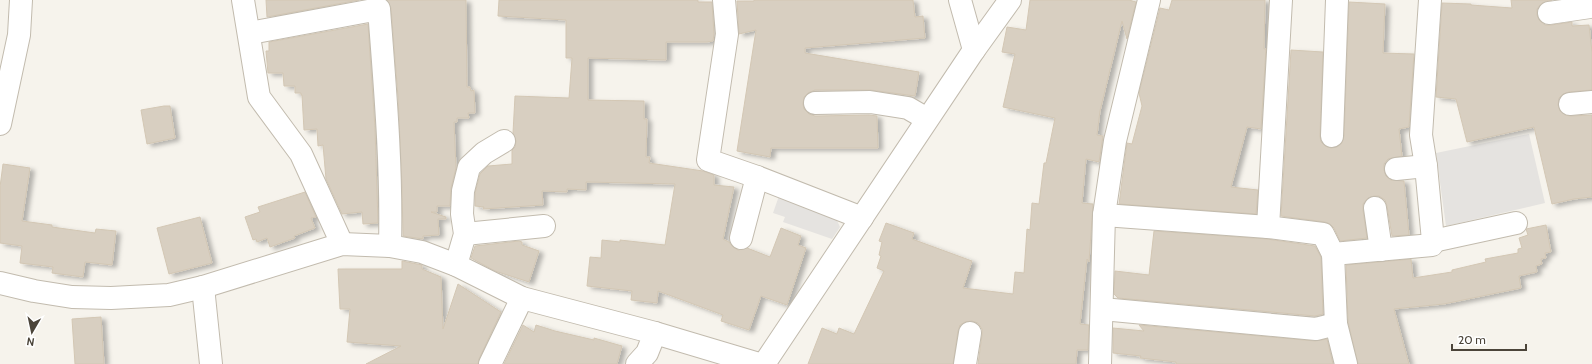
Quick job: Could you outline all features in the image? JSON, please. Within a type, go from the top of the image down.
[{"type":"street","points":[[0,124],[19,35],[21,0]]},
{"type":"street","points":[[243,0],[250,34],[259,97],[301,154],[342,244]]},
{"type":"street","points":[[724,0],[727,34],[708,160],[757,177],[862,218]]},
{"type":"street","points":[[960,0],[974,50]]},
{"type":"street","points":[[764,364],[974,50],[1010,0]]},
{"type":"street","points":[[1100,364],[1104,215],[1115,141],[1149,0]]},
{"type":"street","points":[[1268,227],[1281,0]]},
{"type":"street","points":[[1332,136],[1337,0]]},
{"type":"street","points":[[1430,0],[1421,135],[1426,166],[1433,241]]},
{"type":"street","points":[[1549,12],[1590,7],[1589,0]]},
{"type":"street","points":[[250,34],[379,9],[386,98],[390,246]]},
{"type":"street","points":[[815,103],[870,102],[908,108],[928,119]]},
{"type":"street","points":[[1570,104],[1592,102]]},
{"type":"street","points":[[456,265],[464,244],[465,234],[462,214],[463,191],[469,167],[484,153],[504,140]]},
{"type":"street","points":[[1396,169],[1426,166]]},
{"type":"street","points":[[740,238],[757,177]]},
{"type":"street","points":[[1375,208],[1381,250]]},
{"type":"street","points":[[1104,215],[1268,227],[1323,234],[1333,254],[1336,324],[1346,364]]},
{"type":"street","points":[[1333,254],[1432,244],[1433,241],[1516,223]]},
{"type":"street","points":[[465,234],[544,226]]},
{"type":"street","points":[[0,283],[72,297],[111,298],[169,294],[203,288],[342,244],[390,246],[422,252],[456,265],[522,298],[655,333],[759,364]]},
{"type":"street","points":[[203,288],[213,362]]},
{"type":"street","points":[[490,364],[522,298]]},
{"type":"street","points":[[1102,308],[1316,329],[1336,324]]},
{"type":"street","points":[[637,364],[647,353],[655,333]]},
{"type":"street","points":[[964,364],[970,333]]},
{"type":"shaded area","points":[[1529,134],[1545,203],[1446,226],[1436,153]]},
{"type":"shaded area","points":[[780,193],[835,216],[840,227],[832,239],[783,222],[785,217],[773,213]]},
{"type":"building","points":[[266,0],[359,0],[267,17]]},
{"type":"building","points":[[387,0],[466,0],[467,87],[470,87],[471,91],[474,90],[475,113],[468,113],[469,118],[457,118],[457,122],[454,122],[456,168],[451,188],[450,206],[437,206],[437,212],[431,212],[446,217],[446,219],[438,219],[439,235],[423,236],[423,239],[403,236],[398,97],[391,8]]},
{"type":"building","points":[[499,0],[698,0],[698,2],[712,2],[713,41],[666,42],[666,60],[588,58],[588,100],[644,101],[644,119],[647,119],[646,157],[650,157],[649,163],[703,171],[714,175],[714,185],[734,187],[723,239],[729,242],[733,247],[738,250],[747,248],[770,257],[781,228],[801,236],[798,245],[806,248],[787,305],[761,296],[749,330],[721,321],[723,315],[658,291],[657,303],[631,300],[632,291],[587,286],[590,257],[601,258],[602,240],[620,242],[620,240],[665,245],[675,184],[586,182],[586,190],[567,189],[567,192],[542,191],[543,205],[483,209],[484,207],[475,206],[475,193],[480,174],[488,166],[512,164],[512,150],[515,147],[516,141],[513,133],[515,96],[569,98],[572,58],[566,58],[566,20],[498,16]]},
{"type":"building","points":[[913,0],[915,17],[923,16],[925,38],[805,48],[805,53],[919,72],[915,96],[870,90],[815,90],[808,93],[804,97],[804,109],[809,114],[815,116],[877,116],[878,148],[771,148],[770,157],[737,151],[756,30],[739,34],[737,1]]},
{"type":"building","points":[[1030,0],[1129,0],[1136,2],[1127,39],[1122,21],[1100,111],[1097,135],[1103,136],[1099,162],[1086,159],[1082,203],[1093,204],[1089,262],[1087,259],[1080,324],[1089,325],[1088,350],[1077,350],[1076,364],[978,364],[982,329],[978,323],[972,321],[965,322],[960,325],[953,364],[808,364],[822,328],[837,334],[839,328],[854,334],[884,271],[877,268],[881,256],[879,255],[882,242],[879,241],[886,223],[914,233],[912,239],[972,261],[963,288],[1013,294],[1015,272],[1024,273],[1027,229],[1030,230],[1032,203],[1039,204],[1044,163],[1046,163],[1055,118],[1003,107],[1015,54],[1002,52],[1007,27],[1026,30]]},
{"type":"building","points":[[1172,0],[1265,0],[1264,49],[1266,49],[1261,129],[1247,127],[1231,187],[1258,190],[1256,214],[1119,204],[1127,143],[1132,144],[1142,106],[1139,93],[1160,8],[1169,10]]},
{"type":"building","points":[[1511,0],[1552,0],[1542,3],[1537,9],[1539,20],[1545,25],[1572,22],[1572,26],[1589,25],[1592,52],[1592,90],[1563,94],[1559,98],[1558,105],[1560,111],[1565,115],[1592,115],[1592,197],[1552,204],[1534,127],[1467,142],[1456,99],[1436,97],[1442,3],[1512,8]]},
{"type":"building","points":[[1349,2],[1385,4],[1383,53],[1414,54],[1409,127],[1399,129],[1402,156],[1388,159],[1384,164],[1386,176],[1391,180],[1404,181],[1409,235],[1392,236],[1387,206],[1385,200],[1379,196],[1368,198],[1363,204],[1367,238],[1340,241],[1334,228],[1330,224],[1281,216],[1291,50],[1323,52],[1320,136],[1321,142],[1325,146],[1331,148],[1337,147],[1342,143],[1344,136]]},
{"type":"building","points":[[368,24],[375,128],[378,223],[363,224],[362,212],[342,214],[326,179],[323,145],[318,146],[317,129],[304,130],[302,95],[301,93],[295,93],[295,86],[284,86],[283,73],[268,73],[266,51],[269,51],[269,42]]},
{"type":"building","points":[[170,106],[175,138],[147,144],[141,110]]},
{"type":"building","points":[[3,164],[30,168],[22,221],[95,233],[96,229],[116,231],[112,265],[85,262],[83,277],[52,273],[53,267],[20,263],[22,246],[0,243],[0,187]]},
{"type":"building","points":[[305,192],[316,217],[311,218],[315,228],[294,236],[295,238],[270,247],[267,238],[257,242],[256,239],[253,240],[245,217],[260,212],[258,207]]},
{"type":"building","points":[[200,217],[212,263],[169,274],[157,228]]},
{"type":"building","points":[[1546,225],[1551,252],[1545,253],[1546,258],[1541,259],[1542,264],[1536,266],[1537,272],[1519,276],[1521,288],[1444,304],[1394,309],[1409,364],[1358,364],[1348,322],[1346,265],[1411,259],[1413,278],[1452,272],[1452,270],[1486,262],[1485,259],[1518,253],[1518,249],[1522,248],[1519,238],[1528,235],[1526,229]]},
{"type":"building","points":[[1154,231],[1267,239],[1315,246],[1321,257],[1323,314],[1315,316],[1118,298],[1114,294],[1115,271],[1149,275]]},
{"type":"building","points":[[519,241],[522,242],[522,245],[539,251],[529,282],[495,271],[471,258],[475,246]]},
{"type":"building","points":[[402,261],[422,265],[422,269],[441,277],[443,329],[458,284],[501,312],[478,364],[366,364],[401,346],[347,342],[350,309],[340,309],[338,269],[402,269]]},
{"type":"building","points":[[101,317],[104,364],[75,364],[72,319]]},
{"type":"building","points":[[523,325],[534,332],[536,325],[555,331],[594,340],[594,338],[622,346],[617,364],[504,364]]},
{"type":"building","points":[[1139,325],[1315,341],[1327,339],[1333,364],[1176,364],[1176,362],[1113,353],[1113,328],[1144,331]]}]
